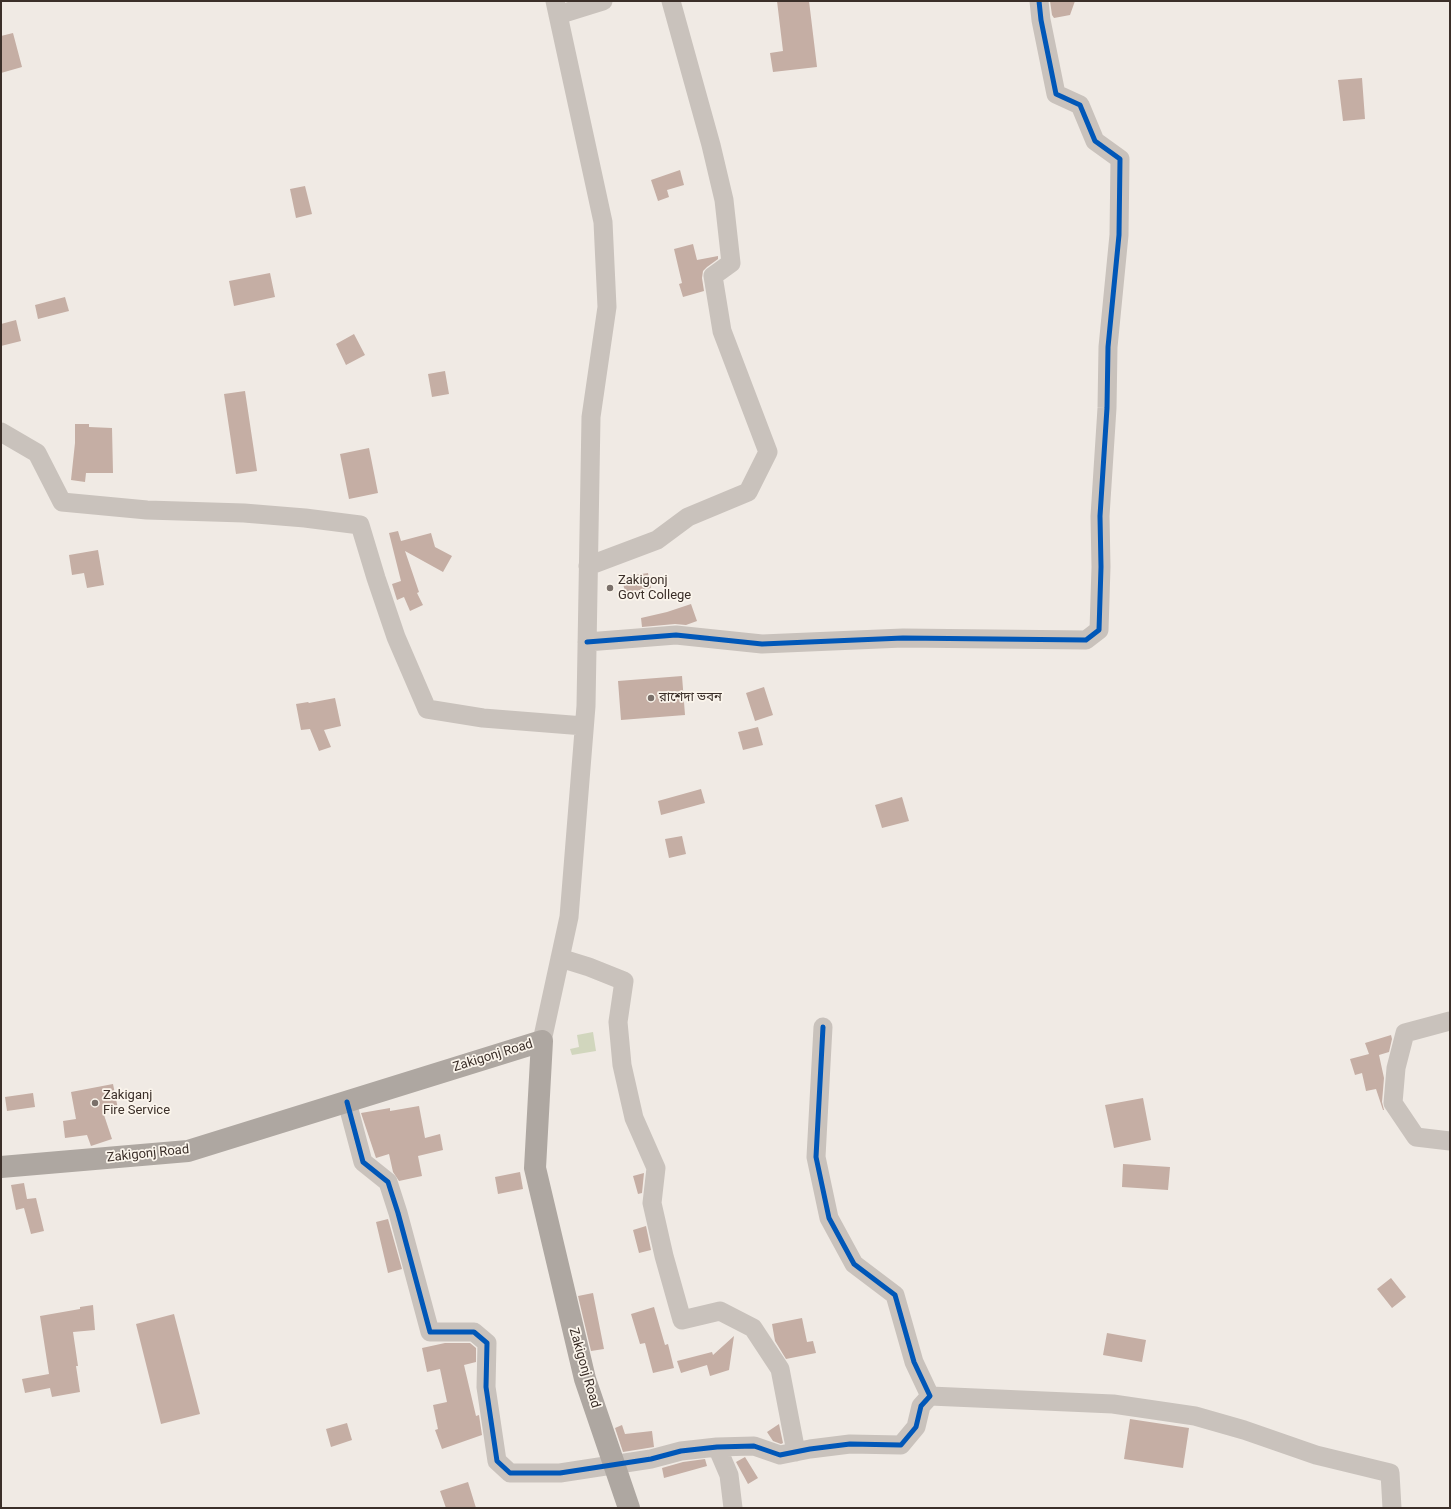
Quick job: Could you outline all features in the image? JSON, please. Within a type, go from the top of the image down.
[{"type":"main road","name":"Zakigonj Road","points":[[1,1167],[188,1151],[542,1041],[535,1168],[585,1379],[629,1508]]},
{"type":"street","points":[[542,1041],[569,917],[584,726],[591,417],[607,307],[603,222],[557,8],[603,1]]},
{"type":"street","points":[[588,566],[657,540],[688,517],[748,492],[768,452],[722,331],[713,276],[731,263],[724,200],[711,145],[671,1]]},
{"type":"street","points":[[587,642],[676,635],[762,644],[903,638],[1086,640],[1099,630],[1101,567],[1100,516],[1107,408],[1108,346],[1119,235],[1120,159],[1095,141],[1080,105],[1056,94],[1041,20],[1039,1]]},
{"type":"street","points":[[1,432],[37,453],[62,502],[147,510],[244,513],[305,518],[360,525],[396,637],[427,709],[482,718],[584,726]]},
{"type":"street","points":[[560,958],[589,967],[624,981],[618,1022],[622,1064],[634,1118],[656,1168],[652,1203],[664,1256],[682,1320],[720,1311],[753,1328],[780,1369],[796,1452]]},
{"type":"street","points":[[1450,1021],[1406,1033],[1396,1068],[1393,1103],[1416,1137],[1450,1141]]},
{"type":"street","points":[[823,1027],[816,1157],[829,1218],[854,1264],[895,1295],[914,1362],[930,1396]]},
{"type":"street","points":[[347,1102],[363,1162],[388,1182],[402,1226],[430,1332],[474,1332],[487,1343],[486,1387],[497,1461],[510,1473],[560,1473],[651,1459],[681,1451],[717,1447],[754,1446],[780,1456],[796,1452],[850,1444],[902,1445],[916,1427],[921,1406],[930,1396]]},
{"type":"street","points":[[930,1396],[1113,1404],[1195,1416],[1244,1430],[1316,1455],[1390,1473],[1392,1508]]},
{"type":"street","points":[[717,1447],[729,1475],[733,1508]]},
{"type":"green space","points":[[593,1032],[596,1051],[572,1055],[570,1049],[579,1047],[577,1035]]},
{"type":"building","points":[[777,1],[809,1],[817,67],[773,72],[770,53],[783,51]]},
{"type":"building","points":[[1050,1],[1075,1],[1070,15],[1054,18],[1052,15]]},
{"type":"building","points":[[13,33],[22,67],[1,73],[1,36]]},
{"type":"building","points":[[1362,78],[1365,119],[1343,121],[1338,80]]},
{"type":"building","points":[[680,170],[684,185],[667,190],[669,197],[658,201],[651,180]]},
{"type":"building","points":[[305,186],[312,214],[296,218],[290,189]]},
{"type":"building","points":[[693,244],[697,260],[718,256],[718,259],[703,271],[702,278],[704,291],[683,297],[679,284],[682,283],[674,249]]},
{"type":"building","points":[[270,273],[275,297],[234,306],[229,281]]},
{"type":"building","points":[[65,297],[69,311],[38,319],[35,305]]},
{"type":"building","points":[[16,320],[21,341],[1,346],[1,324]]},
{"type":"building","points":[[354,334],[365,355],[346,365],[336,344]]},
{"type":"building","points":[[445,371],[449,394],[432,397],[428,374]]},
{"type":"building","points":[[245,391],[257,471],[236,474],[224,394]]},
{"type":"building","points":[[75,424],[89,424],[89,427],[112,428],[113,473],[86,473],[85,482],[71,480],[75,443]]},
{"type":"building","points":[[369,448],[378,493],[349,499],[340,454]]},
{"type":"building","points":[[398,531],[401,541],[431,533],[435,547],[452,556],[443,572],[405,551],[419,592],[417,593],[423,605],[410,611],[404,597],[397,600],[392,584],[401,581],[389,533]]},
{"type":"building","points":[[98,550],[104,585],[87,588],[84,573],[72,575],[69,555]]},
{"type":"building","points":[[648,573],[651,588],[625,593],[622,577]]},
{"type":"building","points":[[691,604],[697,621],[686,625],[675,624],[642,627],[641,618],[667,612]]},
{"type":"building","name":"রাশেদা ভবন","points":[[682,676],[685,715],[621,720],[618,681]]},
{"type":"building","points":[[764,687],[773,715],[755,721],[746,693]]},
{"type":"building","points":[[335,698],[341,726],[324,730],[331,747],[319,751],[310,729],[301,730],[296,704]]},
{"type":"building","points":[[758,727],[763,745],[743,750],[738,732]]},
{"type":"building","points":[[701,789],[705,803],[661,815],[658,801]]},
{"type":"building","points":[[902,797],[909,821],[882,828],[875,805]]},
{"type":"building","points":[[682,836],[686,854],[669,858],[665,839]]},
{"type":"building","points":[[1391,1035],[1392,1039],[1389,1052],[1379,1055],[1384,1078],[1382,1102],[1383,1110],[1376,1089],[1366,1091],[1362,1073],[1355,1075],[1350,1059],[1369,1054],[1365,1043]]},
{"type":"building","points":[[113,1084],[118,1109],[103,1112],[112,1139],[91,1146],[87,1135],[65,1138],[63,1121],[76,1119],[71,1092]]},
{"type":"building","points":[[33,1093],[35,1107],[7,1111],[5,1097]]},
{"type":"building","points":[[1143,1098],[1151,1140],[1114,1148],[1105,1105]]},
{"type":"building","points":[[419,1106],[425,1138],[440,1134],[443,1150],[418,1156],[422,1176],[399,1181],[393,1172],[389,1154],[376,1158],[361,1113],[390,1108],[390,1111]]},
{"type":"building","points":[[1123,1164],[1170,1167],[1168,1190],[1122,1187]]},
{"type":"building","points":[[520,1172],[523,1189],[498,1194],[495,1177]]},
{"type":"building","points":[[644,1173],[642,1193],[638,1194],[633,1176]]},
{"type":"building","points":[[24,1183],[27,1199],[36,1198],[44,1231],[31,1234],[24,1208],[16,1210],[11,1185]]},
{"type":"building","points":[[388,1219],[402,1269],[388,1273],[376,1222]]},
{"type":"building","points":[[646,1226],[651,1250],[639,1253],[633,1230]]},
{"type":"building","points":[[1391,1278],[1406,1297],[1392,1308],[1377,1289]]},
{"type":"building","points":[[593,1293],[604,1349],[591,1351],[578,1296]]},
{"type":"building","points":[[93,1305],[95,1330],[73,1332],[80,1392],[52,1397],[50,1388],[25,1393],[22,1379],[49,1374],[40,1316],[80,1309],[80,1307]]},
{"type":"building","points":[[654,1307],[665,1345],[668,1344],[674,1368],[653,1373],[645,1343],[640,1344],[631,1314]]},
{"type":"building","points":[[174,1314],[200,1414],[161,1424],[136,1324]]},
{"type":"building","points":[[802,1318],[807,1342],[813,1341],[816,1353],[786,1359],[775,1341],[772,1324]]},
{"type":"building","points":[[1107,1333],[1146,1340],[1142,1362],[1103,1355]]},
{"type":"building","points":[[734,1336],[729,1370],[710,1376],[707,1365],[681,1373],[677,1361],[712,1352],[713,1355]]},
{"type":"building","points":[[445,1343],[470,1343],[476,1348],[476,1362],[464,1365],[476,1416],[479,1415],[482,1435],[442,1449],[435,1430],[438,1429],[433,1405],[447,1402],[440,1369],[427,1372],[422,1348]]},
{"type":"building","points":[[1130,1419],[1189,1428],[1183,1468],[1124,1459]]},
{"type":"building","points":[[347,1423],[352,1440],[331,1447],[326,1429]]},
{"type":"building","points":[[779,1424],[783,1443],[781,1444],[773,1441],[767,1432]]},
{"type":"building","points":[[622,1425],[625,1434],[652,1431],[654,1447],[623,1452],[615,1428]]},
{"type":"building","points":[[745,1457],[758,1478],[748,1484],[736,1462]]},
{"type":"building","points":[[705,1459],[707,1466],[664,1478],[662,1468],[683,1462]]},
{"type":"building","points":[[468,1482],[476,1508],[446,1508],[440,1491]]},
{"type":"cycle path","points":[[587,642],[676,635],[762,644],[903,638],[1086,640],[1099,630],[1101,567],[1100,516],[1107,408],[1108,347],[1119,235],[1120,159],[1095,141],[1080,105],[1056,94],[1041,20],[1039,1]]},
{"type":"cycle path","points":[[347,1102],[363,1162],[388,1182],[398,1213],[430,1332],[474,1332],[487,1343],[486,1387],[497,1461],[510,1473],[560,1473],[651,1459],[681,1451],[717,1447],[754,1446],[780,1455],[810,1449],[850,1444],[901,1445],[916,1427],[921,1406],[930,1396],[914,1362],[895,1295],[854,1264],[829,1218],[816,1157],[823,1027]]},
{"type":"place","name":"Zakigonj Govt College","points":[[610,588]]},
{"type":"place","name":"রাশেদা ভবন","points":[[651,698]]},
{"type":"place","name":"Zakiganj Fire Service","points":[[95,1103]]}]
